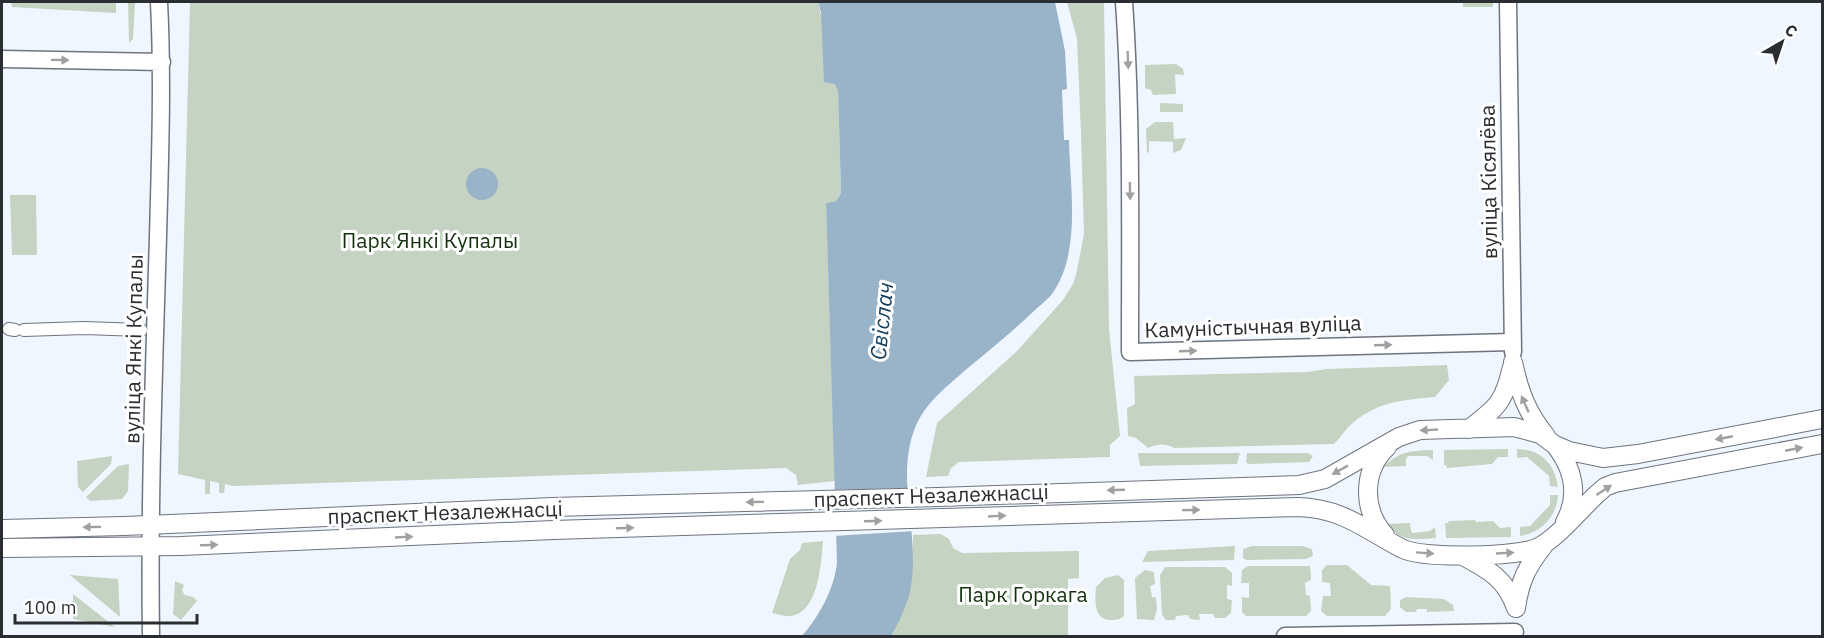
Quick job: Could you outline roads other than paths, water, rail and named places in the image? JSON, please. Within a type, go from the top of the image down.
[{"type":"main road","points":[[1469,429],[1498,406],[1507,388],[1513,362]]},
{"type":"main road","points":[[1513,362],[1525,404],[1536,424],[1569,468],[1574,491],[1570,510],[1561,529]]},
{"type":"main road","name":"праспект Незалежнасці","points":[[2,529],[151,525],[552,507],[1299,485],[1325,479],[1391,442],[1420,430],[1515,427],[1532,431],[1552,443],[1584,455],[1603,458],[1619,457],[1822,419]]},
{"type":"main road","points":[[1391,442],[1373,466],[1368,496],[1376,524],[1391,540]]},
{"type":"main road","name":"праспект Незалежнасці","points":[[2,548],[150,547],[553,530],[938,519],[1059,513],[1313,508],[1344,516],[1412,552],[1461,555],[1527,552],[1547,542],[1597,494],[1615,483],[1822,444]]},
{"type":"main road","points":[[1516,608],[1520,584],[1526,570],[1547,542]]},
{"type":"main road","points":[[1461,555],[1500,579],[1511,595],[1516,608]]},
{"type":"street","name":"вуліца Янкі Купалы","points":[[151,636],[150,547],[162,62],[159,2]]},
{"type":"street","name":"вуліца Янкі Купалы","points":[[162,62],[170,2]]},
{"type":"street","name":"Камуністычная вуліца","points":[[1124,2],[1128,59],[1130,352],[1512,342]]},
{"type":"street","name":"вуліца Кісялёва","points":[[1508,2],[1513,362]]},
{"type":"street","points":[[2,59],[162,62]]},
{"type":"street","points":[[16,330],[84,328],[141,330]]},
{"type":"street","points":[[1285,636],[1515,634],[1516,608]]},
{"type":"water","name":"Свіслач","points":[[818,2],[1055,2],[1065,51],[1067,89],[1062,90],[1064,140],[1069,140],[1072,198],[1068,257],[1062,275],[1050,297],[938,394],[919,419],[909,447],[907,467],[913,546],[911,586],[903,612],[891,636],[802,636],[825,602],[833,583],[837,563],[826,203],[836,201],[841,193],[838,91],[835,84],[824,82],[821,12]]},
{"type":"water","points":[[482,168],[493,173],[498,184],[493,195],[482,200],[471,195],[466,184],[471,173]]},
{"type":"park label","name":"Парк Янкі Купалы","points":[[430,240]]},
{"type":"park label","name":"Парк Горкага","points":[[1023,594]]}]
